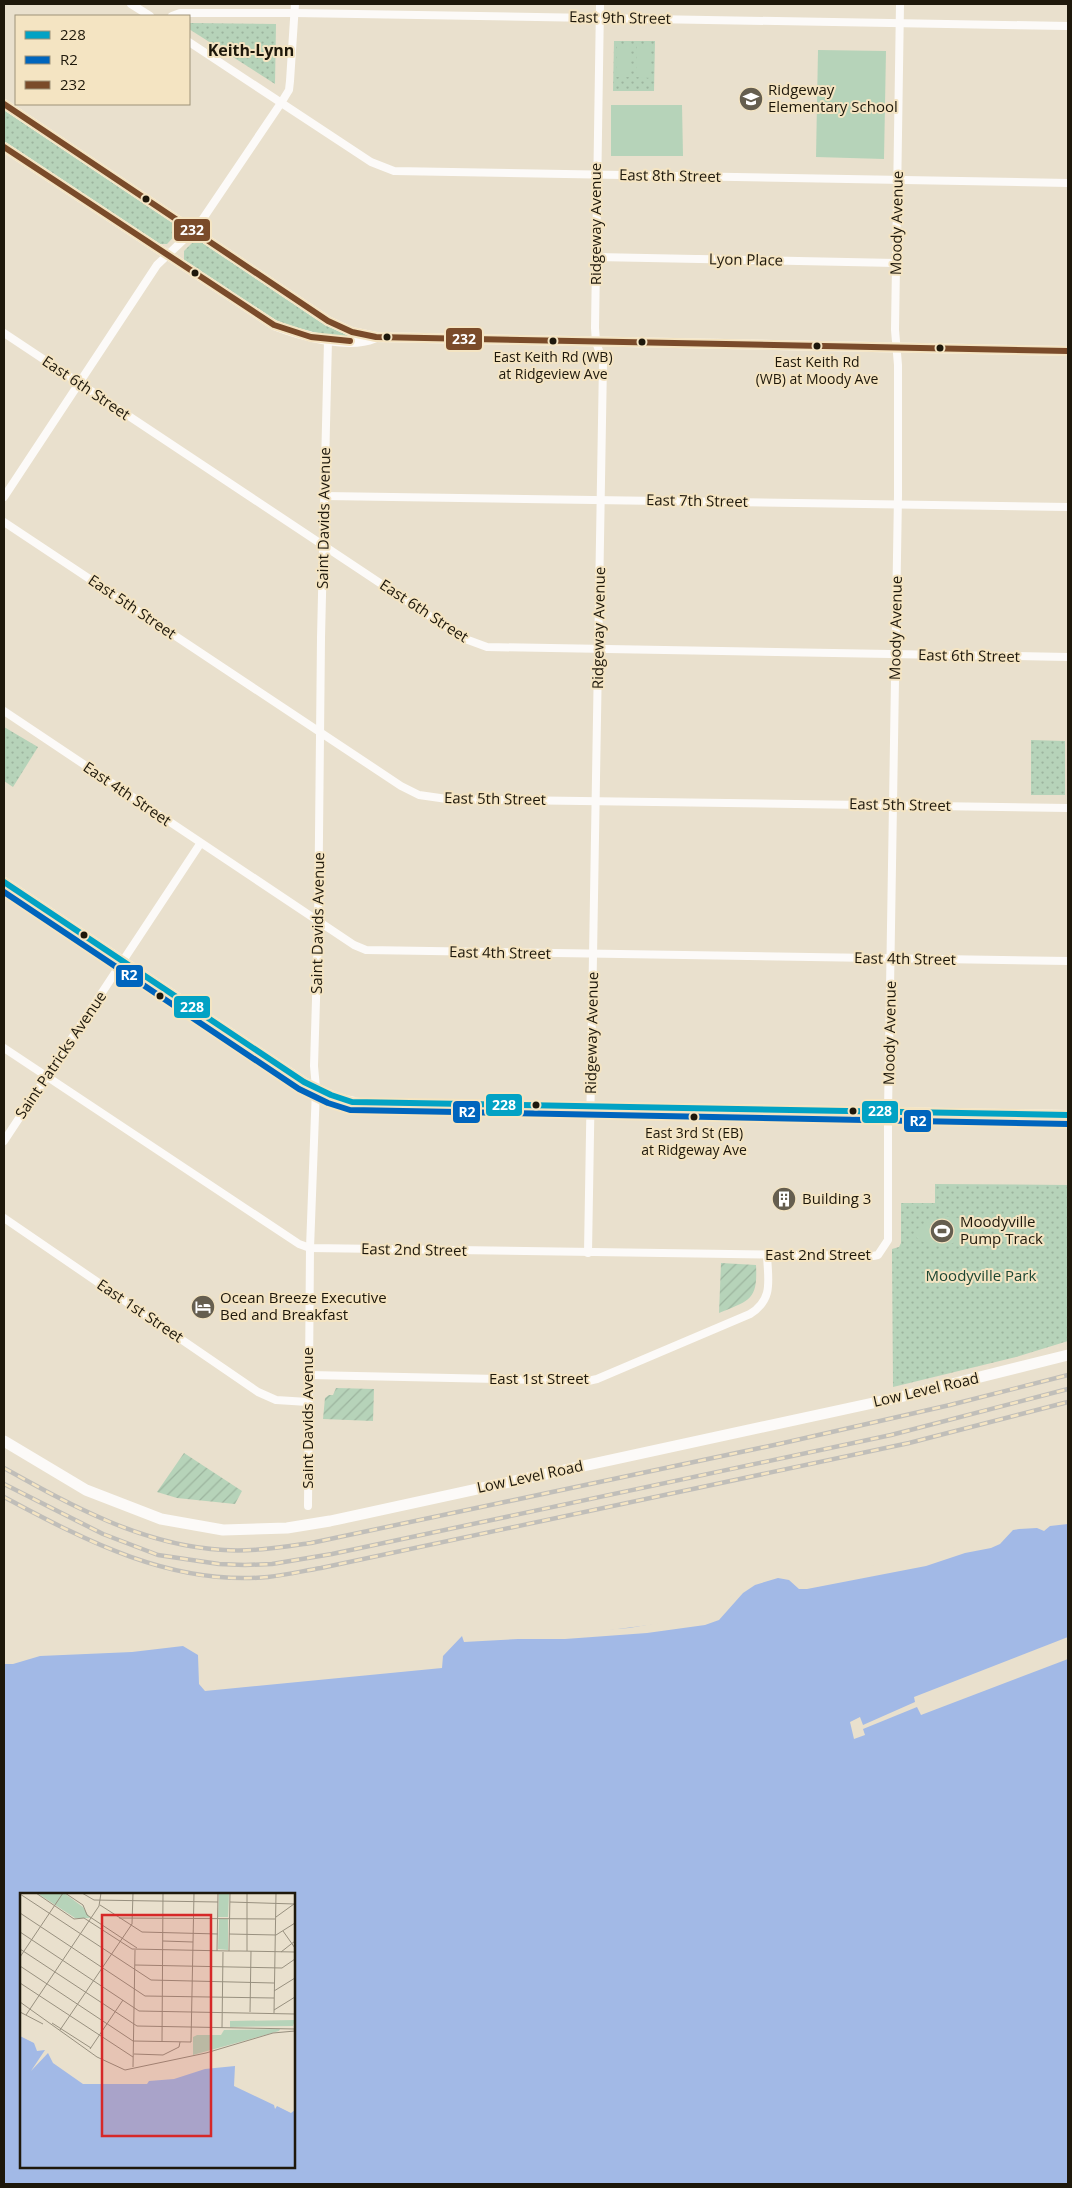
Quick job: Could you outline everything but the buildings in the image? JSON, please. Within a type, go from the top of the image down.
[{"type":"main road","name":"Low Level Road","points":[[4,1441],[86,1490],[161,1519],[223,1530],[287,1528],[330,1521],[878,1402],[1030,1366],[1068,1355]]},
{"type":"street","points":[[131,4],[148,15]]},
{"type":"street","points":[[4,497],[147,280],[166,255],[193,231],[238,170],[289,90],[296,4]]},
{"type":"street","name":"Ridgeway Avenue","points":[[588,1253],[603,362],[596,342],[596,175],[600,4]]},
{"type":"street","name":"Moody Avenue","points":[[881,1251],[888,1240],[888,1112],[897,504],[898,387],[895,330],[900,4]]},
{"type":"street","name":"East 9th Street","points":[[174,15],[180,12],[295,13],[1068,26]]},
{"type":"street","name":"East 8th Street","points":[[190,43],[371,162],[394,171],[1068,183]]},
{"type":"street","points":[[4,104],[328,321],[352,332],[376,338],[1068,351]]},
{"type":"street","points":[[4,147],[274,325],[328,340],[366,342],[376,338]]},
{"type":"street","name":"Lyon Place","points":[[596,257],[896,263]]},
{"type":"street","name":"East 6th Street","points":[[4,333],[323,546],[431,617],[477,644],[495,648],[1068,657]]},
{"type":"street","name":"Saint Davids Avenue","points":[[308,1506],[310,1248],[316,1088],[314,1066],[328,340]]},
{"type":"street","name":"East 7th Street","points":[[325,496],[1068,507]]},
{"type":"street","name":"East 5th Street","points":[[4,522],[401,786],[429,798],[1068,808]]},
{"type":"street","name":"East 4th Street","points":[[4,711],[200,844],[354,945],[376,951],[1068,961]]},
{"type":"street","name":"Saint Patricks Avenue","points":[[4,1141],[200,844]]},
{"type":"street","points":[[4,882],[316,1088],[336,1098],[360,1104],[1068,1115]]},
{"type":"street","name":"East 2nd Street","points":[[4,1048],[299,1244],[310,1248],[873,1256],[881,1251]]},
{"type":"street","name":"East 1st Street","points":[[4,1218],[258,1392],[276,1400],[308,1402]]},
{"type":"street","name":"East 1st Street","points":[[309,1375],[588,1381],[597,1379],[758,1308],[768,1293],[767,1255]]},
{"type":"green space","points":[[190,23],[276,24],[275,84],[190,30]]},
{"type":"green space","points":[[614,41],[655,41],[654,91],[613,91]]},
{"type":"green space","points":[[617,44],[631,44],[631,77],[616,77]]},
{"type":"green space","points":[[637,45],[651,45],[651,78],[636,77]]},
{"type":"green space","points":[[818,50],[886,51],[884,159],[816,157]]},
{"type":"green space","points":[[611,105],[682,105],[683,156],[611,156]]},
{"type":"green space","points":[[4,110],[182,228],[167,244],[157,244],[4,142]]},
{"type":"green space","points":[[194,241],[200,241],[363,337],[321,336],[279,322],[184,262],[184,251]]},
{"type":"green space","points":[[4,727],[38,747],[13,787],[4,781]]},
{"type":"green space","points":[[1031,740],[1065,741],[1065,795],[1031,795]]},
{"type":"green space","name":"Moodyville Park","points":[[935,1184],[1068,1185],[1068,1341],[1016,1357],[893,1387],[892,1249],[899,1247],[901,1243],[901,1203],[935,1203]]},
{"type":"green space","name":"Moodyville Pump Track","points":[[944,1216],[966,1220],[971,1229],[963,1238],[951,1243],[926,1243],[916,1237],[914,1233],[920,1227]]},
{"type":"green space","points":[[721,1263],[756,1265],[756,1277],[753,1293],[750,1298],[719,1313]]},
{"type":"green space","points":[[336,1388],[374,1389],[373,1421],[323,1419],[325,1398],[333,1395]]},
{"type":"green space","points":[[184,1453],[242,1491],[235,1504],[177,1498],[157,1492]]},
{"type":"water","points":[[1068,1520],[1068,2184],[4,2184],[4,1664],[13,1664],[40,1656],[132,1652],[183,1646],[198,1655],[199,1684],[205,1691],[442,1668],[443,1656],[462,1636],[519,1632],[586,1633],[705,1618],[714,1613],[742,1586],[781,1573],[805,1583],[995,1541],[1011,1528]]},
{"type":"pier","points":[[1068,1517],[1068,1524],[1050,1526],[1044,1531],[1037,1528],[1013,1530],[1000,1544],[991,1548],[965,1553],[926,1566],[807,1589],[799,1589],[789,1580],[778,1578],[755,1585],[743,1593],[719,1620],[705,1625],[647,1633],[565,1639],[464,1642],[462,1636],[464,1634],[519,1630],[586,1631],[629,1628],[704,1615],[731,1596],[740,1584],[781,1570],[805,1580],[995,1539],[1015,1524]]},
{"type":"pier","points":[[1068,1637],[1068,1659],[921,1715],[917,1707],[863,1729],[865,1735],[854,1739],[850,1722],[860,1717],[863,1725],[915,1702],[914,1697]]},
{"type":"railway","points":[[4,1468],[82,1510],[137,1532],[165,1541],[194,1547],[224,1550],[257,1550],[311,1543],[779,1444],[950,1405],[1068,1375]]},
{"type":"railway","points":[[4,1484],[103,1534],[158,1555],[219,1564],[272,1564],[332,1554],[891,1435],[1068,1389]]},
{"type":"railway","points":[[4,1497],[66,1529],[131,1557],[164,1567],[198,1574],[232,1578],[268,1577],[321,1568],[909,1443],[1068,1402]]},
{"type":"transit line","name":"232","points":[[4,104],[328,321],[352,332],[376,337],[1068,351]]},
{"type":"transit line","name":"232","points":[[4,147],[274,325],[311,337],[350,341]]},
{"type":"transit line","name":"228","points":[[4,882],[304,1082],[331,1095],[352,1102],[1068,1115]]},
{"type":"transit line","name":"R2","points":[[4,892],[299,1089],[328,1103],[350,1110],[1068,1124]]},
{"type":"place","name":"Ridgeway Elementary School","points":[[751,99]]},
{"type":"place","name":"East Keith Rd (WB) at Ridgeview Ave","points":[[553,341]]},
{"type":"place","name":"East Keith Rd (WB) at Moody Ave","points":[[817,346]]},
{"type":"place","name":"East 3rd St (EB) at Ridgeway Ave","points":[[694,1117]]},
{"type":"place","name":"Building 3","points":[[784,1199]]},
{"type":"place","name":"Moodyville Pump Track","points":[[942,1231]]},
{"type":"place","name":"Ocean Breeze Executive Bed and Breakfast","points":[[203,1307]]},
{"type":"district","name":"Keith-Lynn","points":[[251,50]]}]
